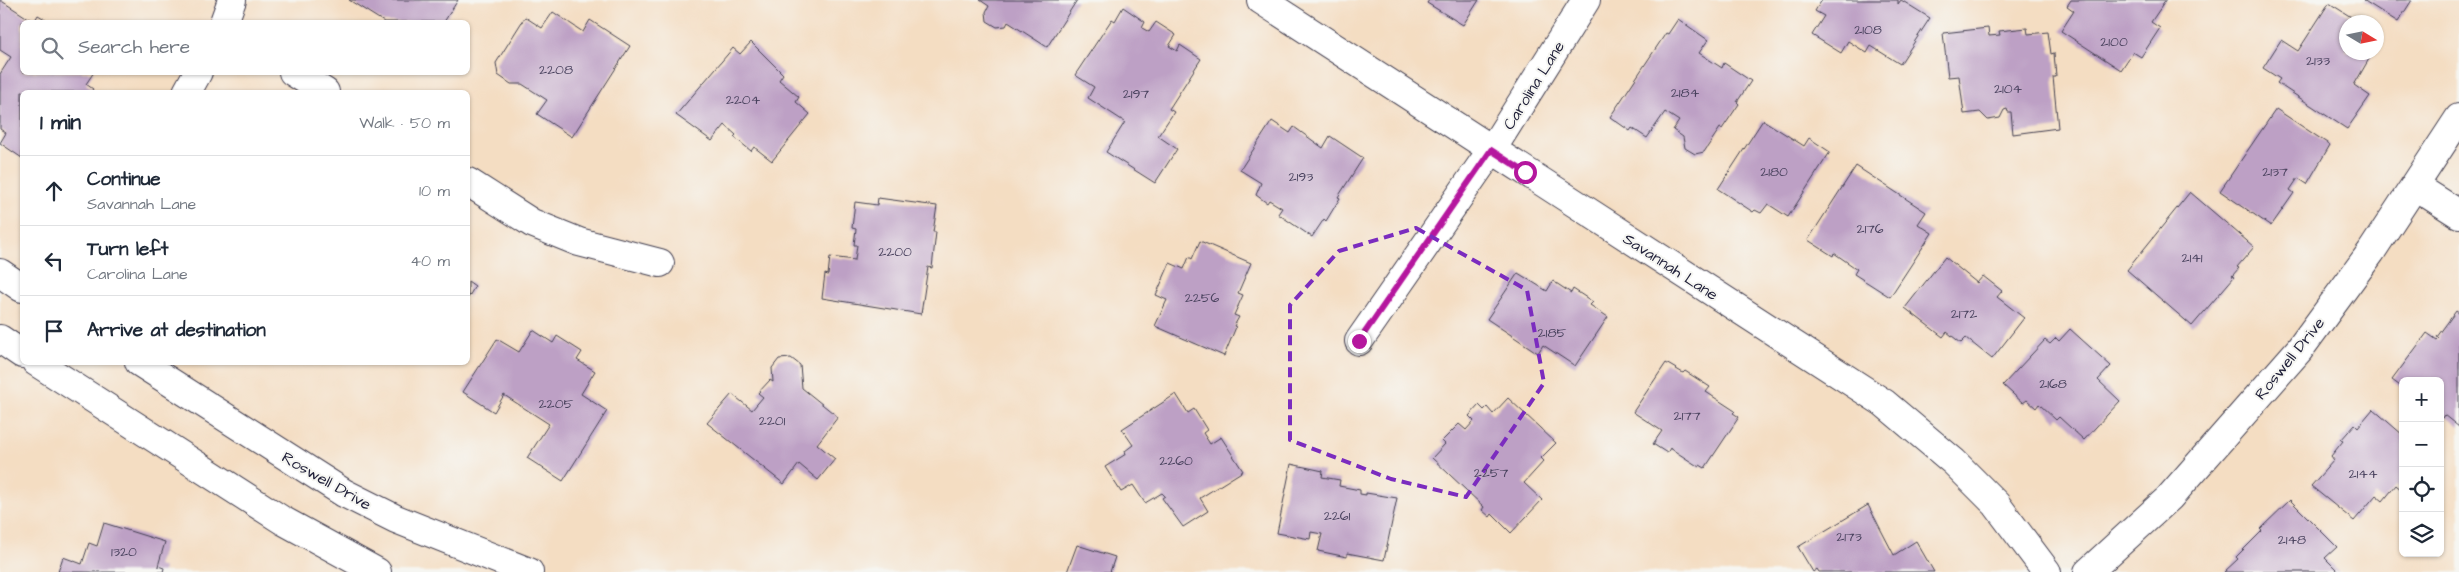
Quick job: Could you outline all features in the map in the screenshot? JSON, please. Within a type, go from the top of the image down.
[{"type":"street","points":[[225,20],[232,0]]},
{"type":"street","name":"Savannah Lane","points":[[1261,0],[1884,403],[1954,462],[1996,504],[2047,572]]},
{"type":"street","name":"Carolina Lane","points":[[1359,341],[1491,150],[1586,0]]},
{"type":"street","points":[[188,90],[196,75]]},
{"type":"street","points":[[298,75],[321,90]]},
{"type":"street","name":"Roswell Drive","points":[[2088,572],[2169,498],[2299,350],[2371,252],[2459,118]]},
{"type":"street","points":[[470,183],[532,223],[579,242],[660,263]]},
{"type":"street","points":[[2415,186],[2459,214]]},
{"type":"street","points":[[0,273],[20,287]]},
{"type":"street","points":[[0,339],[20,353]]},
{"type":"street","points":[[41,365],[282,520],[377,572]]},
{"type":"street","name":"Roswell Drive","points":[[144,365],[344,493],[396,519],[529,572]]},
{"type":"highlighted area","points":[[1416,228],[1527,290],[1544,383],[1466,497],[1391,479],[1290,440],[1290,305],[1339,251]]},
{"type":"building","points":[[0,0],[31,20],[20,20],[20,75],[92,75],[86,84],[92,90],[20,90],[20,157],[0,143],[6,133],[0,129],[0,74],[11,57],[0,50]]},
{"type":"building","points":[[349,0],[458,0],[445,20],[381,20]]},
{"type":"building","points":[[980,0],[1077,0],[1047,47],[1008,22],[1006,26],[997,27],[987,21],[986,12],[989,6]]},
{"type":"building","points":[[1429,0],[1479,0],[1463,25],[1427,3]]},
{"type":"building","points":[[1822,0],[1898,0],[1898,4],[1901,0],[1930,18],[1900,64],[1871,46],[1867,53],[1848,41],[1841,53],[1812,35],[1824,16],[1815,11]]},
{"type":"building","points":[[2071,0],[2166,0],[2151,22],[2160,28],[2141,57],[2133,52],[2121,70],[2061,31],[2074,11],[2067,6]]},
{"type":"building","points":[[2363,0],[2412,0],[2398,22]]},
{"type":"building","points":[[2329,3],[2348,15],[2339,15],[2339,60],[2368,60],[2354,85],[2370,96],[2347,129],[2277,83],[2280,79],[2263,68],[2281,40],[2298,51]]},
{"type":"building","points":[[1123,7],[1145,22],[1142,28],[1149,32],[1156,22],[1176,35],[1169,46],[1177,51],[1180,45],[1201,59],[1169,109],[1174,112],[1158,136],[1177,149],[1155,183],[1106,152],[1125,122],[1088,98],[1094,87],[1075,75],[1112,19],[1115,21]]},
{"type":"building","points":[[553,12],[583,32],[590,20],[630,46],[572,137],[537,114],[547,100],[522,84],[511,84],[498,75],[496,63],[525,17],[542,28]]},
{"type":"building","points":[[38,15],[47,20],[35,20]]},
{"type":"building","points":[[1678,19],[1708,40],[1699,53],[1722,68],[1724,63],[1751,81],[1737,102],[1739,104],[1722,129],[1720,128],[1704,152],[1695,154],[1685,148],[1683,137],[1673,130],[1679,121],[1665,112],[1647,138],[1632,128],[1630,131],[1610,117],[1666,33],[1668,34]]},
{"type":"building","points":[[1988,28],[1989,36],[2000,35],[1999,31],[2027,28],[2028,34],[2048,32],[2051,54],[2054,53],[2056,77],[2053,77],[2058,128],[2013,134],[2011,112],[2008,112],[2007,109],[2004,110],[2000,118],[1988,120],[1980,112],[1964,114],[1959,76],[1948,77],[1943,33]]},
{"type":"building","points":[[751,42],[783,74],[779,80],[799,97],[796,102],[810,114],[772,161],[754,147],[751,151],[734,137],[736,135],[725,125],[712,141],[676,115],[733,48],[740,54]]},
{"type":"building","points":[[2276,109],[2330,145],[2307,184],[2298,178],[2290,190],[2294,193],[2271,226],[2220,191]]},
{"type":"building","points":[[1763,120],[1804,146],[1809,138],[1830,152],[1788,217],[1768,204],[1761,213],[1755,210],[1753,212],[1718,189]]},
{"type":"building","points":[[1272,121],[1290,133],[1294,127],[1323,148],[1330,136],[1363,158],[1338,197],[1340,198],[1326,221],[1324,219],[1312,237],[1278,214],[1282,208],[1269,200],[1267,203],[1256,195],[1261,183],[1240,170]]},
{"type":"building","points":[[1856,166],[1926,212],[1918,224],[1932,233],[1890,297],[1854,274],[1857,269],[1834,253],[1833,256],[1808,240]]},
{"type":"building","points":[[2190,192],[2254,247],[2237,267],[2239,268],[2232,276],[2234,277],[2192,326],[2127,270]]},
{"type":"building","points":[[878,198],[937,206],[933,232],[936,232],[932,268],[928,267],[921,314],[822,298],[825,274],[828,275],[830,257],[855,260],[857,245],[854,245],[856,229],[852,228],[855,202],[877,205]]},
{"type":"building","points":[[1200,241],[1251,263],[1238,293],[1243,295],[1234,315],[1239,317],[1224,356],[1155,326],[1167,300],[1156,295],[1170,263],[1184,269],[1189,257],[1192,259]]},
{"type":"building","points":[[1945,257],[1977,283],[1983,276],[2002,291],[1997,297],[2024,318],[1992,359],[1966,338],[1961,343],[1947,332],[1943,337],[1905,308]]},
{"type":"building","points":[[1518,273],[1547,291],[1553,281],[1571,293],[1573,289],[1593,302],[1590,305],[1608,317],[1575,366],[1543,345],[1538,353],[1487,319]]},
{"type":"building","points":[[470,282],[475,286],[470,295]]},
{"type":"building","points":[[2456,311],[2459,313],[2459,427],[2444,415],[2444,377],[2399,377],[2399,385],[2392,380],[2427,333],[2437,340],[2439,338],[2437,337]]},
{"type":"building","points":[[2070,329],[2111,366],[2098,380],[2120,401],[2084,440],[2059,417],[2056,420],[2039,404],[2036,408],[2027,400],[2023,403],[2003,385],[2045,340],[2050,344],[2056,338],[2059,341]]},
{"type":"building","points":[[533,330],[553,343],[557,336],[582,352],[577,360],[595,371],[581,394],[607,411],[563,481],[527,458],[549,424],[504,395],[494,412],[463,392],[497,339],[519,352]]},
{"type":"building","points":[[791,358],[800,365],[802,388],[838,417],[817,444],[835,459],[818,480],[799,464],[784,484],[707,423],[732,394],[752,410],[763,397],[758,393],[770,380],[773,382],[772,368],[779,359]]},
{"type":"building","points":[[1666,363],[1683,373],[1685,371],[1710,387],[1706,392],[1735,411],[1733,413],[1739,417],[1705,468],[1700,465],[1699,467],[1670,448],[1667,453],[1653,444],[1662,431],[1633,412]]},
{"type":"building","points":[[1176,394],[1188,413],[1194,409],[1207,430],[1203,433],[1210,444],[1221,437],[1243,471],[1200,498],[1208,511],[1183,527],[1162,498],[1165,496],[1162,493],[1145,503],[1133,485],[1121,492],[1105,467],[1126,454],[1125,451],[1133,445],[1122,429]]},
{"type":"building","points":[[1508,398],[1556,443],[1541,458],[1544,461],[1524,483],[1542,500],[1511,533],[1492,514],[1490,517],[1482,510],[1484,507],[1432,458],[1445,444],[1442,441],[1459,424],[1466,430],[1474,421],[1469,416],[1479,405],[1484,410],[1487,407],[1493,414]]},
{"type":"building","points":[[2373,409],[2399,432],[2399,488],[2396,485],[2383,501],[2376,495],[2354,521],[2311,486],[2334,460],[2331,456],[2343,441],[2341,440],[2355,424],[2358,427]]},
{"type":"building","points":[[1291,464],[1323,471],[1322,477],[1340,480],[1339,486],[1360,490],[1360,494],[1366,495],[1366,493],[1397,498],[1384,560],[1347,553],[1347,557],[1318,551],[1322,534],[1311,532],[1310,539],[1277,533]]},
{"type":"building","points":[[2290,500],[2337,547],[2325,558],[2339,572],[2224,572],[2262,531],[2260,529]]},
{"type":"building","points":[[1868,505],[1894,555],[1916,541],[1934,572],[1819,572],[1817,569],[1813,572],[1798,547]]},
{"type":"building","points":[[104,523],[165,542],[158,566],[164,568],[163,572],[58,572],[63,557],[82,564],[89,543],[97,546]]},
{"type":"building","points":[[1077,545],[1115,557],[1110,572],[1067,572]]},
{"type":"route","points":[[1359,341],[1491,150],[1525,172]]}]
